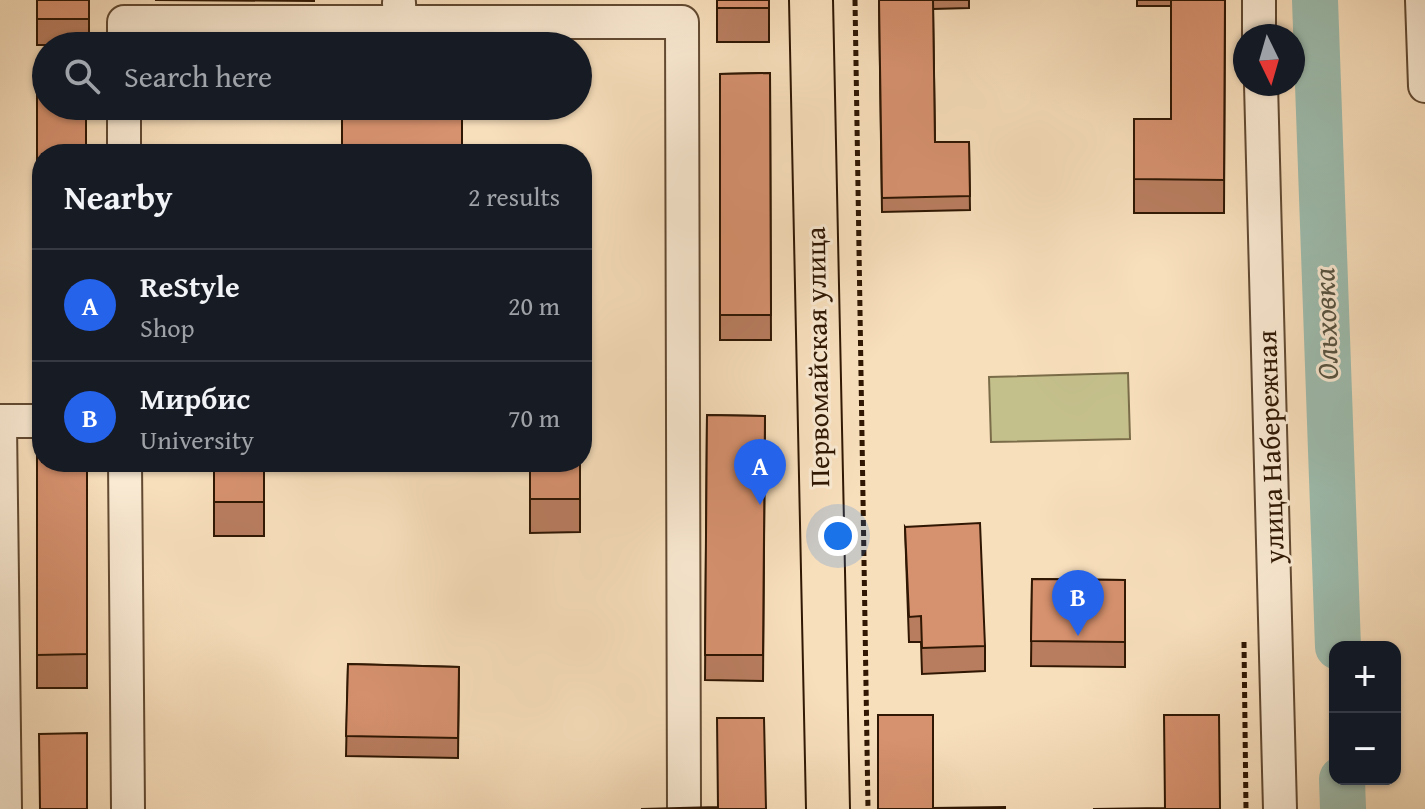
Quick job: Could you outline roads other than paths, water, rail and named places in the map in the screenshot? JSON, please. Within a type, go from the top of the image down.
[{"type":"main road","name":"Первомайская улица","points":[[811,0],[828,809]]},
{"type":"street","points":[[1259,0],[1259,24]]},
{"type":"street","points":[[1422,0],[1425,86]]},
{"type":"street","points":[[124,32],[124,22],[400,11],[682,22],[684,809]]},
{"type":"street","name":"улица Набережная","points":[[1261,96],[1280,809]]},
{"type":"street","points":[[124,120],[124,144]]},
{"type":"street","points":[[5,809],[0,424],[32,422]]},
{"type":"street","points":[[125,472],[128,809]]},
{"type":"waterway","name":"Ольховка","points":[[1315,0],[1338,641]]},
{"type":"waterway","name":"Ольховка","points":[[1342,785],[1343,809]]},
{"type":"place","name":"ReStyle","points":[[760,505]]},
{"type":"place","name":"Мирбис","points":[[1078,636]]}]
